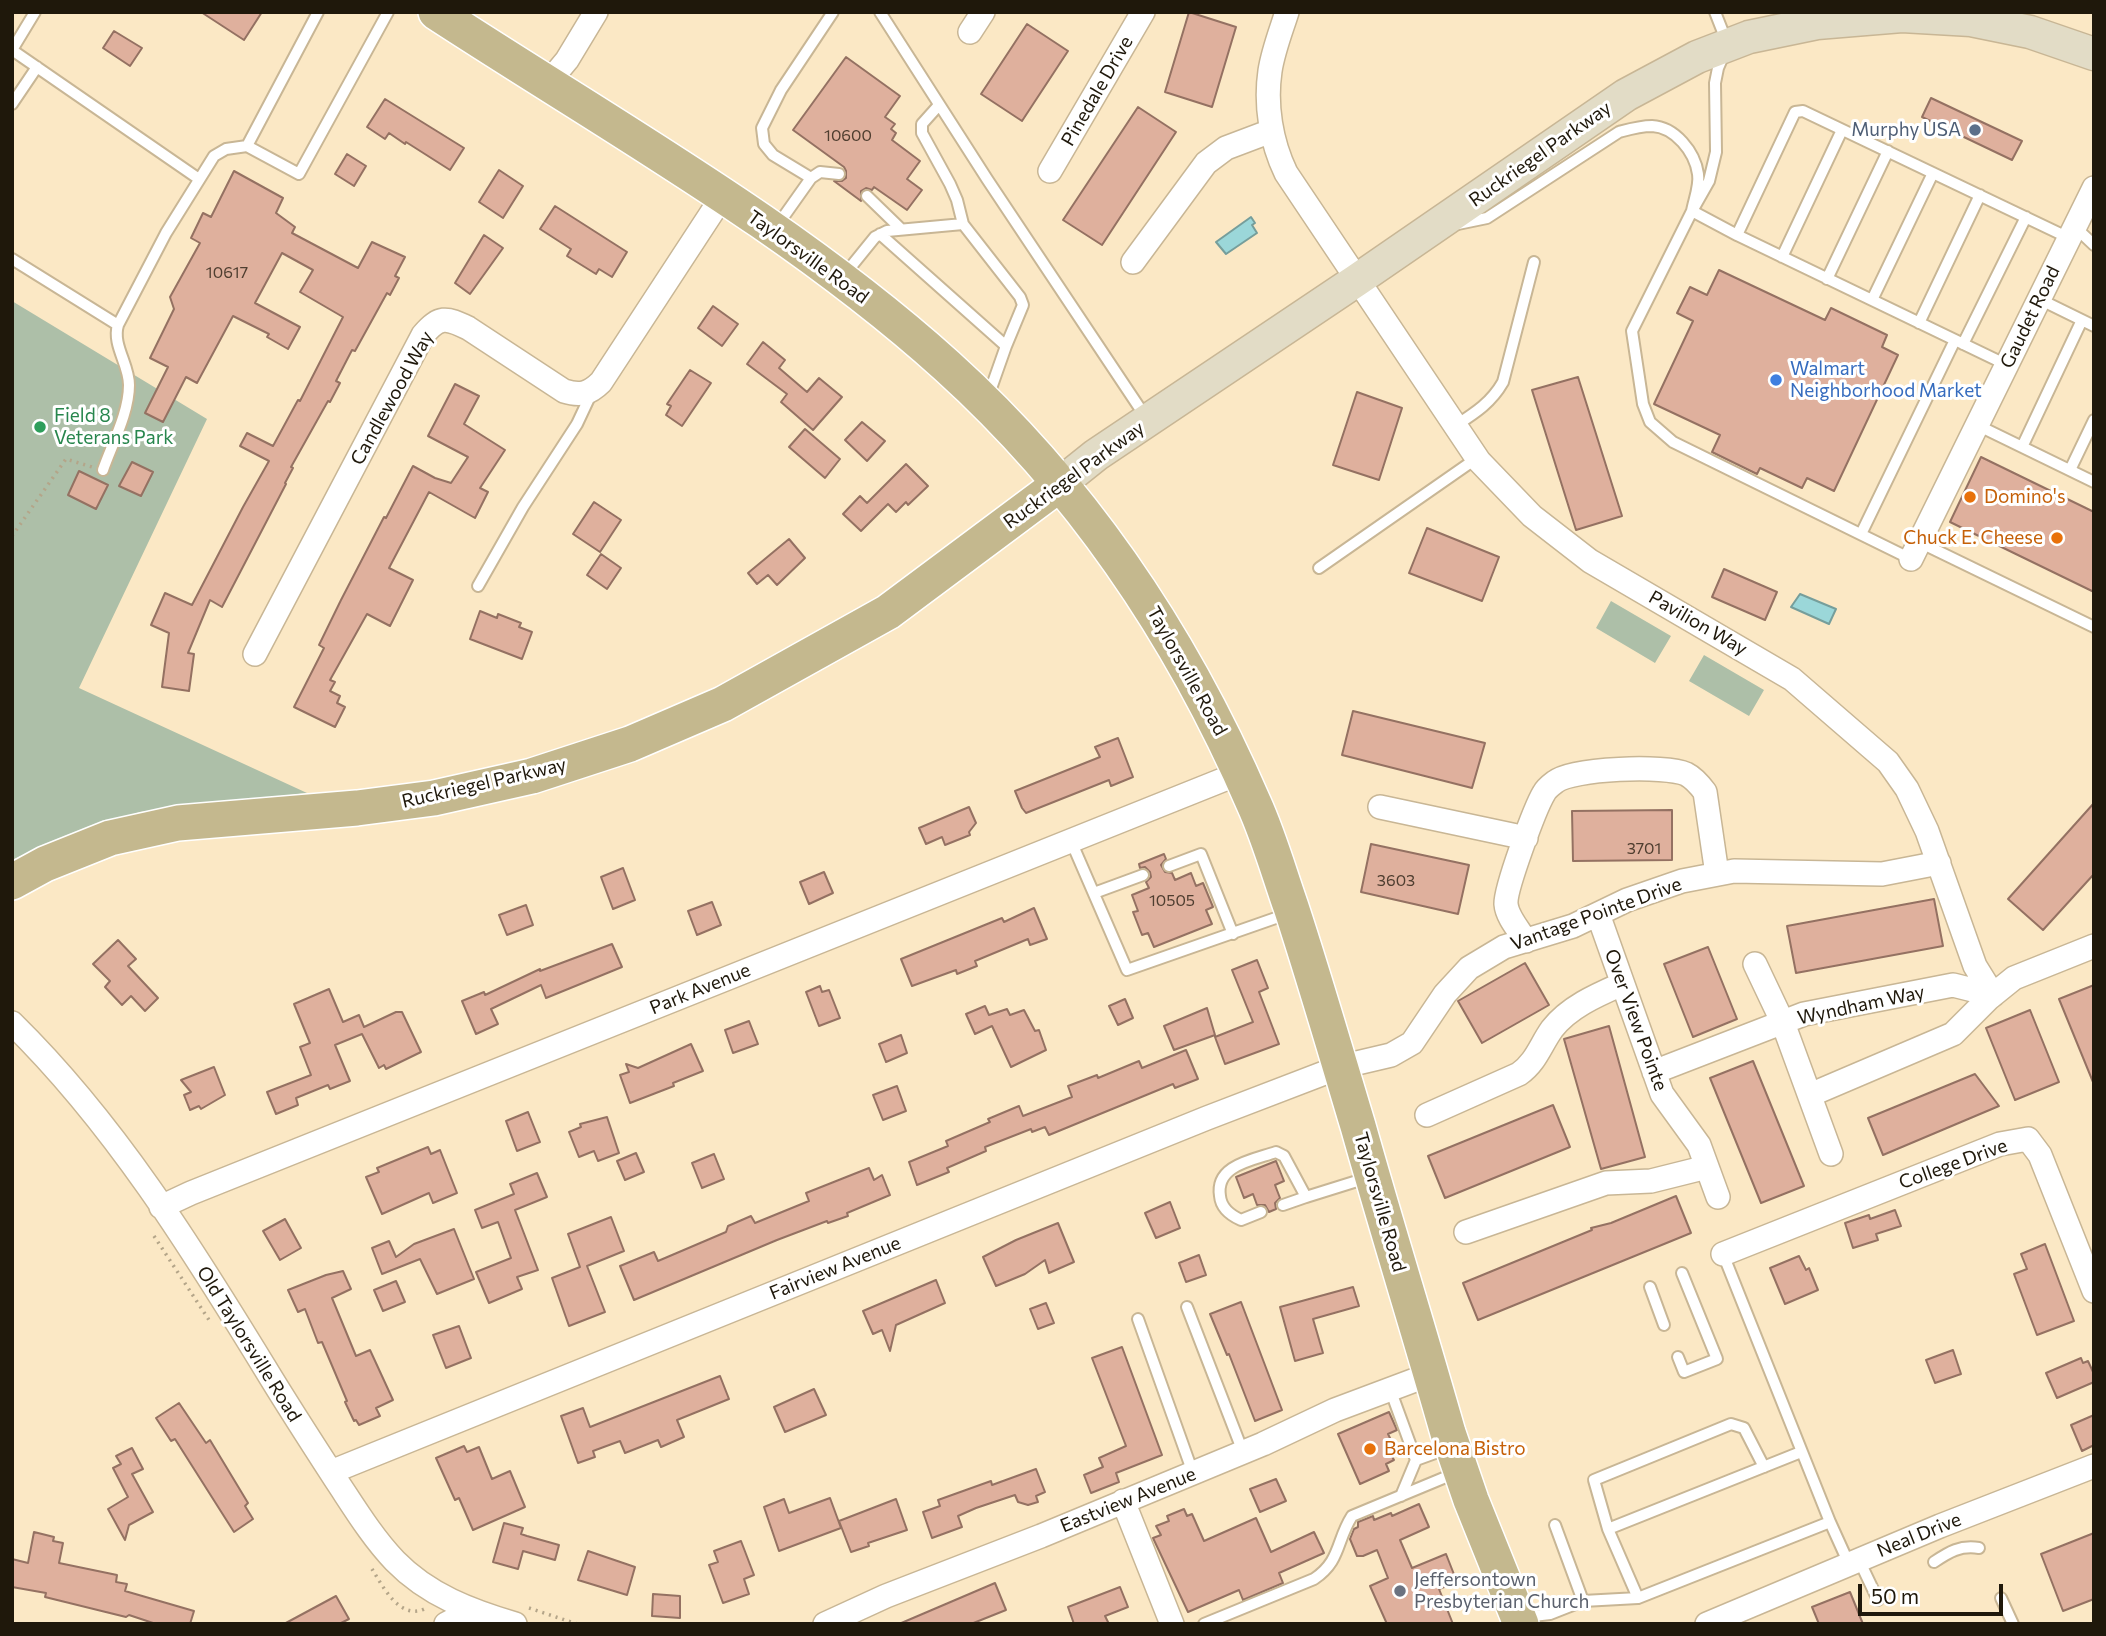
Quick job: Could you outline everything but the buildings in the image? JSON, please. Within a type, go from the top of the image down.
[{"type":"main road","name":"Taylorsville Road","points":[[436,12],[773,231],[841,279],[925,346],[986,403],[1061,483],[1098,528],[1158,617],[1226,740],[1267,837],[1340,1067],[1457,1459],[1520,1621]]},
{"type":"main road","name":"Ruckriegel Parkway","points":[[12,882],[45,864],[110,838],[178,823],[358,808],[434,798],[532,776],[630,744],[723,704],[888,612],[1096,455],[1626,95],[1651,79],[1728,45],[1749,37],[1865,15],[1969,16],[2011,24],[2094,54]]},
{"type":"street","points":[[547,84],[566,60],[596,12]]},
{"type":"street","points":[[970,32],[983,12]]},
{"type":"street","name":"Pinedale Drive","points":[[1050,171],[1143,12]]},
{"type":"street","name":"Pavilion Way","points":[[1287,12],[1270,71],[1272,131],[1277,154],[1286,173],[1477,458],[1532,516],[1590,561],[1792,679],[1866,740],[1888,762],[1907,789],[1939,863],[1975,966],[1993,995]]},
{"type":"street","points":[[1133,262],[1206,163],[1226,148],[1272,131]]},
{"type":"street","name":"Gaudet Road","points":[[1915,551],[2094,188]]},
{"type":"street","points":[[593,390],[601,382],[722,197]]},
{"type":"street","name":"Candlewood Way","points":[[255,654],[423,335],[433,323],[451,319],[564,391],[576,394],[593,390]]},
{"type":"street","points":[[1526,941],[1509,916],[1506,904],[1508,887],[1545,791],[1558,779],[1572,774],[1650,768],[1684,773],[1697,781],[1704,792],[1717,874]]},
{"type":"street","name":"Park Avenue","points":[[162,1207],[191,1193],[1240,773]]},
{"type":"street","points":[[1380,807],[1526,838]]},
{"type":"street","name":"Vantage Pointe Drive","points":[[1340,1067],[1391,1055],[1412,1043],[1445,994],[1469,968],[1504,947],[1573,926],[1627,900],[1682,881],[1734,871],[1882,874],[1939,863]]},
{"type":"street","name":"Over View Pointe","points":[[1598,914],[1662,1094],[1699,1145],[1718,1197]]},
{"type":"street","points":[[1810,1095],[1953,1034],[2014,978],[2094,946]]},
{"type":"street","points":[[1755,964],[1783,1023],[1831,1154]]},
{"type":"street","points":[[1426,1115],[1519,1074],[1530,1066],[1551,1031],[1565,1014],[1622,984]]},
{"type":"street","name":"Wyndham Way","points":[[1654,1072],[1804,1014],[1953,985],[1993,995]]},
{"type":"street","name":"Old Taylorsville Road","points":[[12,1023],[67,1079],[112,1136],[162,1207],[355,1509],[394,1560],[419,1582],[471,1611],[515,1624]]},
{"type":"street","name":"Fairview Avenue","points":[[331,1472],[1340,1067]]},
{"type":"street","name":"College Drive","points":[[1723,1254],[2000,1144],[2028,1139],[2040,1155],[2094,1291]]},
{"type":"street","points":[[1466,1232],[1606,1182],[1651,1181],[1707,1167]]},
{"type":"street","name":"Eastview Avenue","points":[[825,1624],[886,1596],[1193,1473],[1335,1410],[1431,1374]]},
{"type":"street","name":"Neal Drive","points":[[1721,1621],[1940,1526],[2094,1466]]},
{"type":"street","points":[[1123,1501],[1172,1624]]},
{"type":"street","points":[[446,1624],[471,1611]]},
{"type":"lane","points":[[35,12],[12,50],[199,179]]},
{"type":"lane","points":[[247,146],[318,12]]},
{"type":"lane","points":[[103,470],[128,392],[128,375],[117,338],[118,325],[166,233],[199,179],[217,153],[247,146],[299,174],[388,12]]},
{"type":"lane","points":[[811,178],[773,155],[764,144],[762,128],[781,90],[833,12]]},
{"type":"lane","points":[[880,12],[1149,421]]},
{"type":"lane","points":[[1715,12],[1728,45],[1715,83],[1716,152],[1709,181],[1632,331],[1643,404],[1650,422],[1673,442],[1861,534],[1915,551],[2094,627]]},
{"type":"lane","points":[[12,104],[37,67]]},
{"type":"lane","points":[[939,105],[922,124],[922,133],[950,184],[957,200],[962,224],[1020,297],[1023,305],[986,403]]},
{"type":"lane","points":[[1737,235],[1795,112],[1803,111],[2026,218],[2072,232],[2094,245]]},
{"type":"lane","points":[[1431,229],[1487,218],[1619,132],[1635,127],[1654,126],[1666,130],[1679,138],[1690,151],[1699,177],[1692,211]]},
{"type":"lane","points":[[1782,257],[1842,130]]},
{"type":"lane","points":[[1827,279],[1888,151]]},
{"type":"lane","points":[[773,231],[811,178],[820,172],[839,174]]},
{"type":"lane","points":[[1872,300],[1933,173]]},
{"type":"lane","points":[[1919,323],[1980,195]]},
{"type":"lane","points":[[867,196],[901,229]]},
{"type":"lane","points":[[1692,211],[2007,365]]},
{"type":"lane","points":[[1861,534],[2026,218]]},
{"type":"lane","points":[[841,279],[880,234],[901,229],[962,224]]},
{"type":"lane","points":[[880,234],[1006,346]]},
{"type":"lane","points":[[12,258],[118,325]]},
{"type":"lane","points":[[1455,426],[1485,406],[1503,382],[1534,262]]},
{"type":"lane","points":[[2039,299],[2094,326]]},
{"type":"lane","points":[[2022,447],[2082,320]]},
{"type":"lane","points":[[478,586],[523,508],[577,424],[593,390]]},
{"type":"lane","points":[[2070,470],[2094,420]]},
{"type":"lane","points":[[1977,425],[2094,482]]},
{"type":"lane","points":[[1318,568],[1477,458]]},
{"type":"lane","points":[[1070,840],[1127,970],[1292,912]]},
{"type":"lane","points":[[1169,866],[1201,854],[1233,934]]},
{"type":"lane","points":[[1094,893],[1143,875]]},
{"type":"lane","points":[[1261,1212],[1241,1220],[1231,1216],[1221,1203],[1218,1187],[1222,1176],[1230,1168],[1276,1152],[1284,1156],[1306,1197]]},
{"type":"lane","points":[[1283,1205],[1372,1176]]},
{"type":"lane","points":[[1723,1254],[1830,1522],[1878,1600]]},
{"type":"lane","points":[[1678,1357],[1684,1372],[1717,1359],[1682,1273]]},
{"type":"lane","points":[[1650,1287],[1664,1325]]},
{"type":"lane","points":[[1187,1307],[1243,1452]]},
{"type":"lane","points":[[1138,1319],[1193,1473]]},
{"type":"lane","points":[[1391,1389],[1416,1460],[1401,1496]]},
{"type":"lane","points":[[1638,1598],[1608,1530],[1594,1480],[1731,1424],[1744,1428],[1764,1467]]},
{"type":"lane","points":[[1608,1530],[1801,1452]]},
{"type":"lane","points":[[1416,1460],[1457,1459]]},
{"type":"lane","points":[[1204,1624],[1327,1570],[1352,1516],[1401,1496],[1457,1459]]},
{"type":"lane","points":[[1520,1621],[1550,1614],[1583,1601],[1638,1598],[1830,1522]]},
{"type":"lane","points":[[1555,1525],[1583,1601]]},
{"type":"lane","points":[[1940,1526],[1951,1551]]},
{"type":"lane","points":[[1934,1562],[1951,1551],[1966,1546],[1979,1548]]},
{"type":"lane","points":[[2001,1598],[2013,1624]]},
{"type":"path","points":[[12,536],[66,459],[103,470]]},
{"type":"green space","points":[[12,301],[207,419],[79,688],[307,793],[140,812],[61,838],[12,860]]},
{"type":"green space","points":[[1611,601],[1671,636],[1655,663],[1596,628]]},
{"type":"green space","points":[[1704,655],[1764,690],[1749,716],[1689,681]]},
{"type":"water","points":[[1251,217],[1257,233],[1226,254],[1216,242]]},
{"type":"water","points":[[1800,594],[1836,609],[1829,624],[1791,607]]},
{"type":"place","name":"Murphy USA","points":[[1975,130]]},
{"type":"place","name":"Walmart Neighborhood Market","points":[[1776,380]]},
{"type":"place","name":"Field 8 Veterans Park","points":[[40,427]]},
{"type":"place","name":"Domino's","points":[[1970,497]]},
{"type":"place","name":"Chuck E. Cheese","points":[[2057,538]]},
{"type":"place","name":"Barcelona Bistro","points":[[1370,1449]]},
{"type":"place","name":"Jeffersontown Presbyterian Church","points":[[1400,1591]]}]
